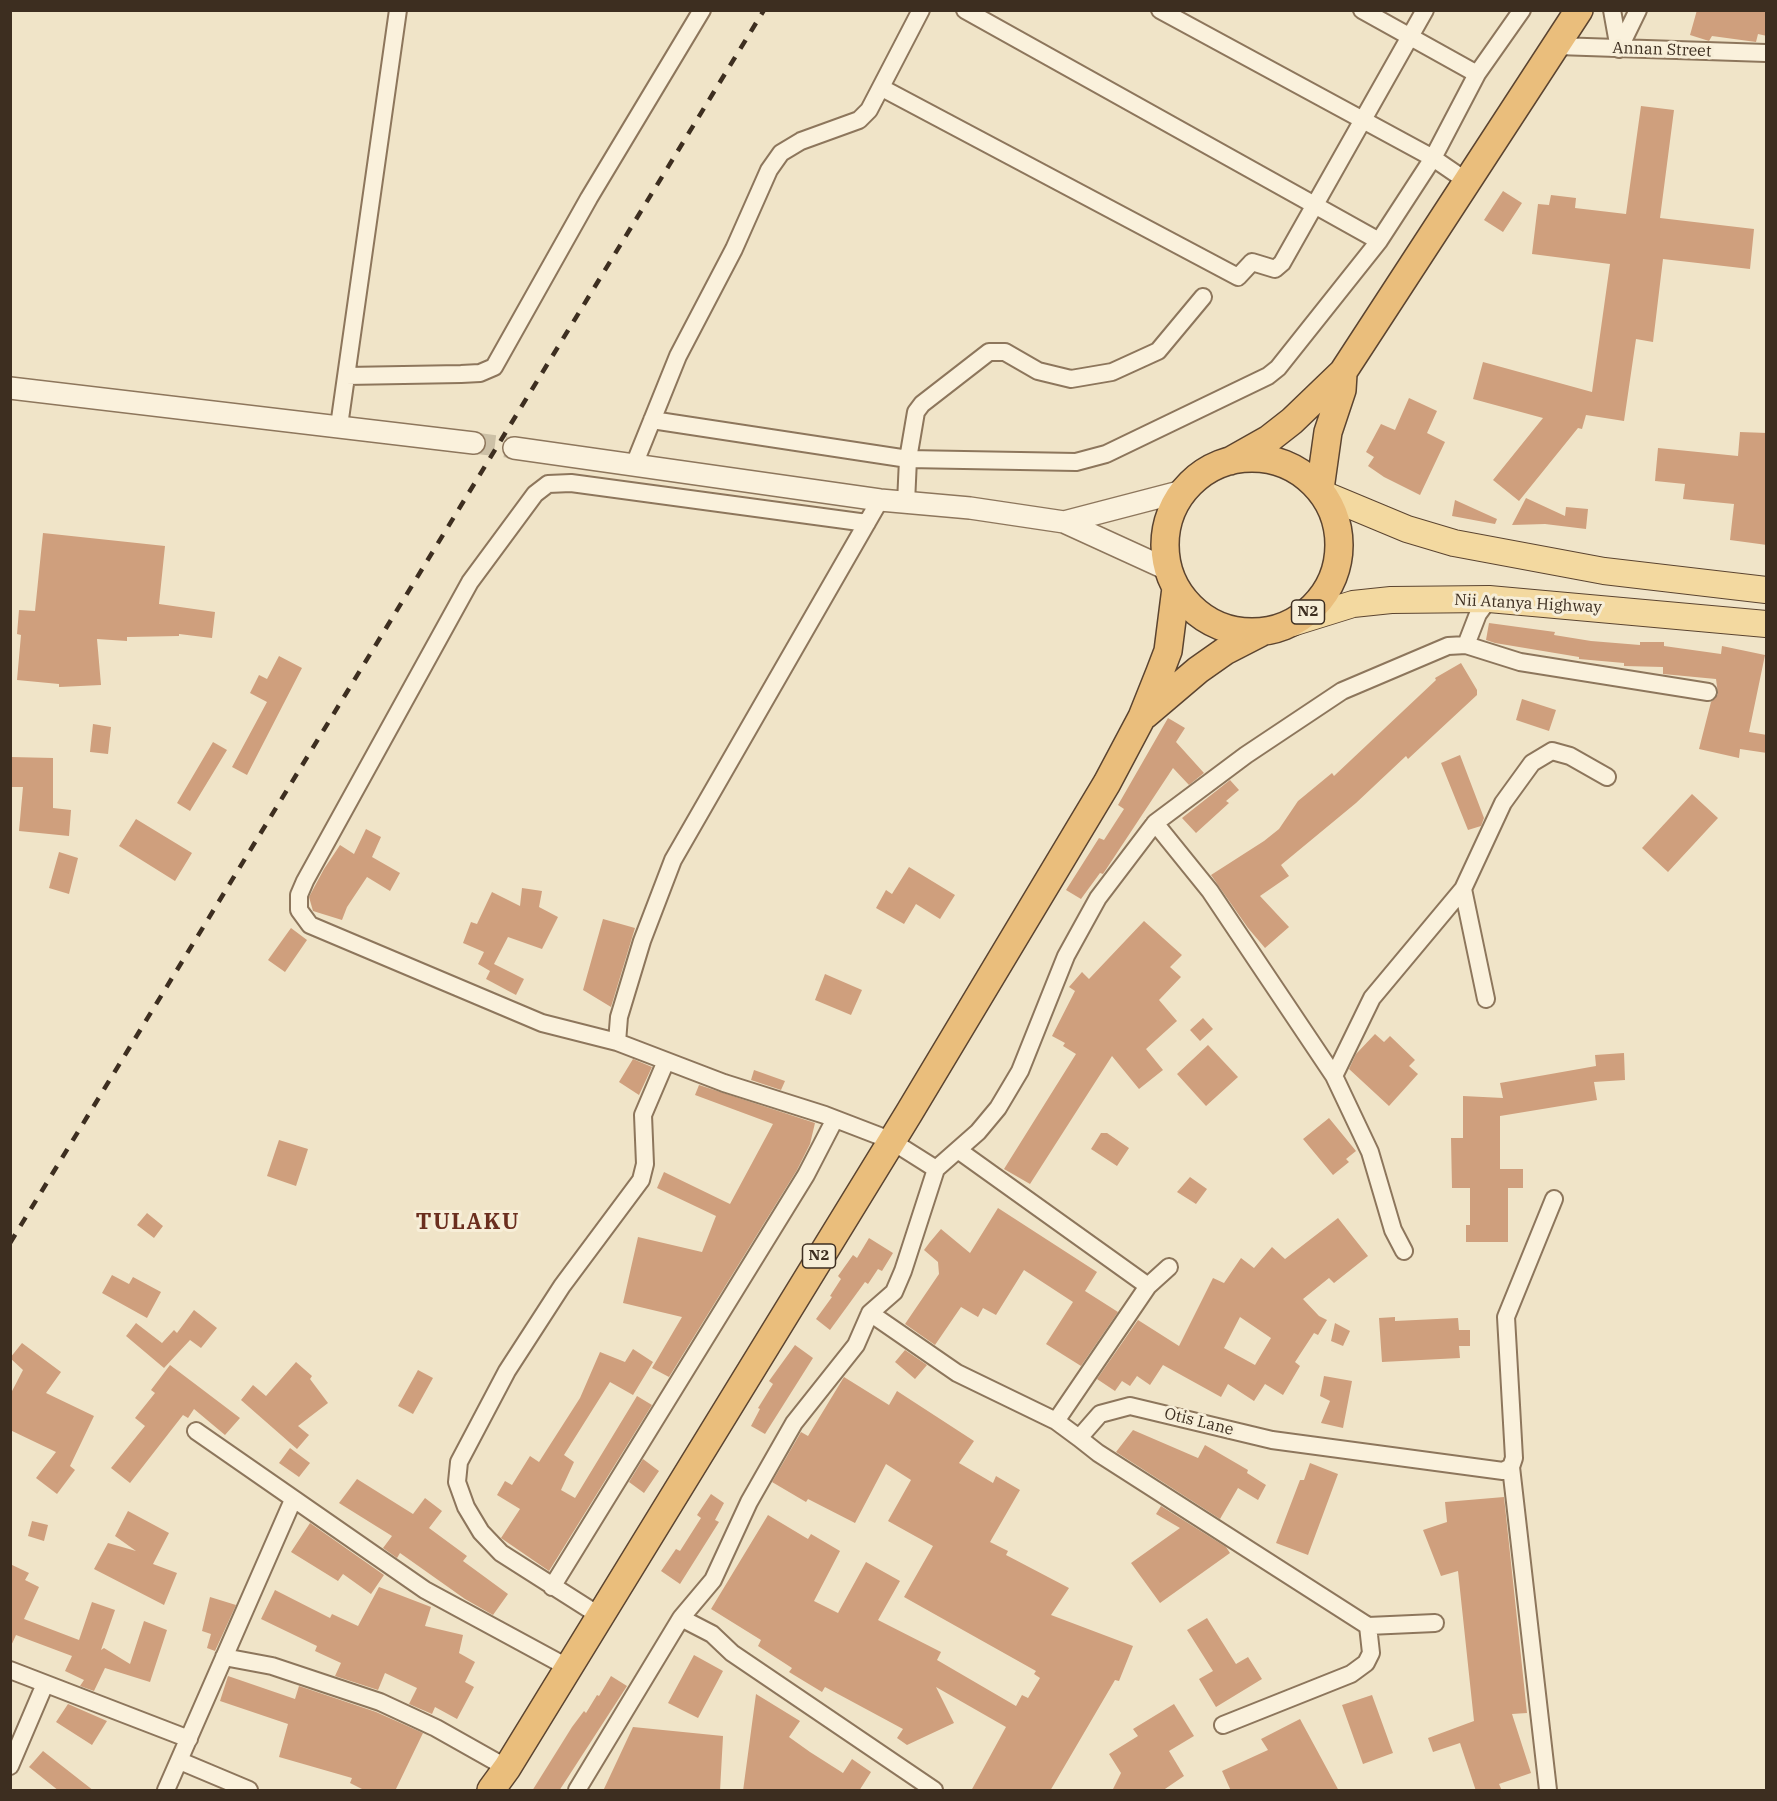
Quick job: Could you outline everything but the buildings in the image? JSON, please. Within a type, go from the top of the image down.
[{"type":"highway","name":"N2","points":[[490,1791],[507,1768],[569,1668],[1005,954],[1142,717],[1167,651],[1172,579],[1165,550],[1166,529],[1172,509],[1183,491],[1212,467],[1269,439],[1292,421],[1343,372],[1579,10]]},
{"type":"highway","name":"N2","points":[[1322,492],[1328,432],[1342,390],[1343,372]]},
{"type":"highway","name":"N2","points":[[1142,717],[1198,670],[1225,651],[1262,632],[1292,623],[1316,606],[1333,580],[1340,551],[1336,521],[1322,492],[1301,473],[1279,462],[1255,458],[1230,460]]},
{"type":"highway","name":"N2","points":[[1172,579],[1188,604],[1204,618],[1222,627],[1242,632],[1262,632]]},
{"type":"main road","points":[[1322,492],[1407,529],[1454,543],[1604,571],[1767,590]]},
{"type":"main road","name":"Nii Atanya Highway","points":[[1292,623],[1353,604],[1391,600],[1489,599],[1767,624]]},
{"type":"street","points":[[339,426],[398,10]]},
{"type":"street","points":[[346,376],[461,375],[480,373],[494,367],[589,198],[702,10]]},
{"type":"street","points":[[634,465],[678,356],[734,249],[769,170],[781,153],[801,141],[859,120],[869,110],[921,10]]},
{"type":"street","points":[[965,10],[1316,205],[1378,242]]},
{"type":"street","points":[[1160,10],[1433,158],[1468,182]]},
{"type":"street","points":[[1362,10],[1477,74]]},
{"type":"street","points":[[882,88],[1234,277],[1240,276],[1252,262],[1275,269],[1279,267],[1425,10]]},
{"type":"street","points":[[652,420],[908,459],[1076,462],[1106,454],[1268,376],[1278,368],[1378,242],[1433,158],[1477,74],[1522,10]]},
{"type":"street","points":[[1612,10],[1619,49]]},
{"type":"street","points":[[1619,49],[1638,10]]},
{"type":"street","name":"Annan Street","points":[[1557,46],[1767,53]]},
{"type":"street","points":[[906,503],[908,459],[916,412],[922,404],[989,352],[1005,352],[1038,371],[1071,378],[1113,372],[1158,351],[1203,297]]},
{"type":"street","points":[[10,388],[474,443]]},
{"type":"street","points":[[514,448],[880,500],[970,508],[1064,522],[1172,579]]},
{"type":"street","points":[[867,523],[571,483],[548,484],[535,494],[470,582],[305,881],[299,895],[299,910],[310,925],[542,1023],[618,1042],[666,1061],[835,1119],[890,1140],[936,1168]]},
{"type":"street","points":[[1064,522],[1183,491]]},
{"type":"street","points":[[618,1042],[619,1017],[642,941],[673,860],[880,500]]},
{"type":"street","points":[[1466,645],[1478,614],[1489,599]]},
{"type":"street","points":[[577,1791],[681,1618],[713,1580],[749,1502],[794,1423],[856,1345],[870,1313],[894,1292],[936,1168],[978,1132],[998,1108],[1020,1071],[1066,956],[1093,908],[1155,823],[1246,755],[1342,691],[1448,646],[1466,645],[1520,662],[1708,692]]},
{"type":"street","points":[[1334,1076],[1372,998],[1463,889],[1503,803],[1532,763],[1552,751],[1570,756],[1607,777]]},
{"type":"street","points":[[1155,823],[1210,891],[1334,1076],[1370,1152],[1393,1230],[1404,1251]]},
{"type":"street","points":[[1463,889],[1485,999]]},
{"type":"street","points":[[600,1616],[501,1553],[481,1532],[466,1507],[457,1482],[459,1462],[507,1371],[562,1287],[641,1180],[645,1164],[643,1115],[666,1061]]},
{"type":"street","points":[[552,1587],[801,1185],[835,1119]]},
{"type":"street","points":[[958,1150],[1148,1286]]},
{"type":"street","points":[[1548,1791],[1511,1467],[1514,1458],[1506,1317],[1554,1199]]},
{"type":"street","points":[[1056,1421],[1148,1286],[1169,1267]]},
{"type":"street","points":[[870,1313],[957,1373],[1056,1421],[1368,1626],[1435,1623]]},
{"type":"street","name":"Otis Lane","points":[[1079,1438],[1100,1414],[1130,1406],[1272,1440],[1482,1469],[1503,1471],[1511,1467]]},
{"type":"street","points":[[196,1431],[425,1590],[569,1668]]},
{"type":"street","points":[[166,1791],[293,1500]]},
{"type":"street","points":[[681,1618],[712,1634],[732,1653],[934,1791]]},
{"type":"street","points":[[1223,1725],[1351,1674],[1366,1663],[1371,1653],[1368,1626]]},
{"type":"street","points":[[224,1657],[282,1669],[380,1702],[436,1728],[507,1768]]},
{"type":"street","points":[[10,1670],[189,1738]]},
{"type":"street","points":[[10,1766],[45,1684]]},
{"type":"street","points":[[180,1761],[249,1791]]},
{"type":"tunnel","points":[[474,443],[514,448]]},
{"type":"railway","points":[[10,1243],[764,10]]},
{"type":"district","name":"TULAKU","points":[[468,1223]]}]
